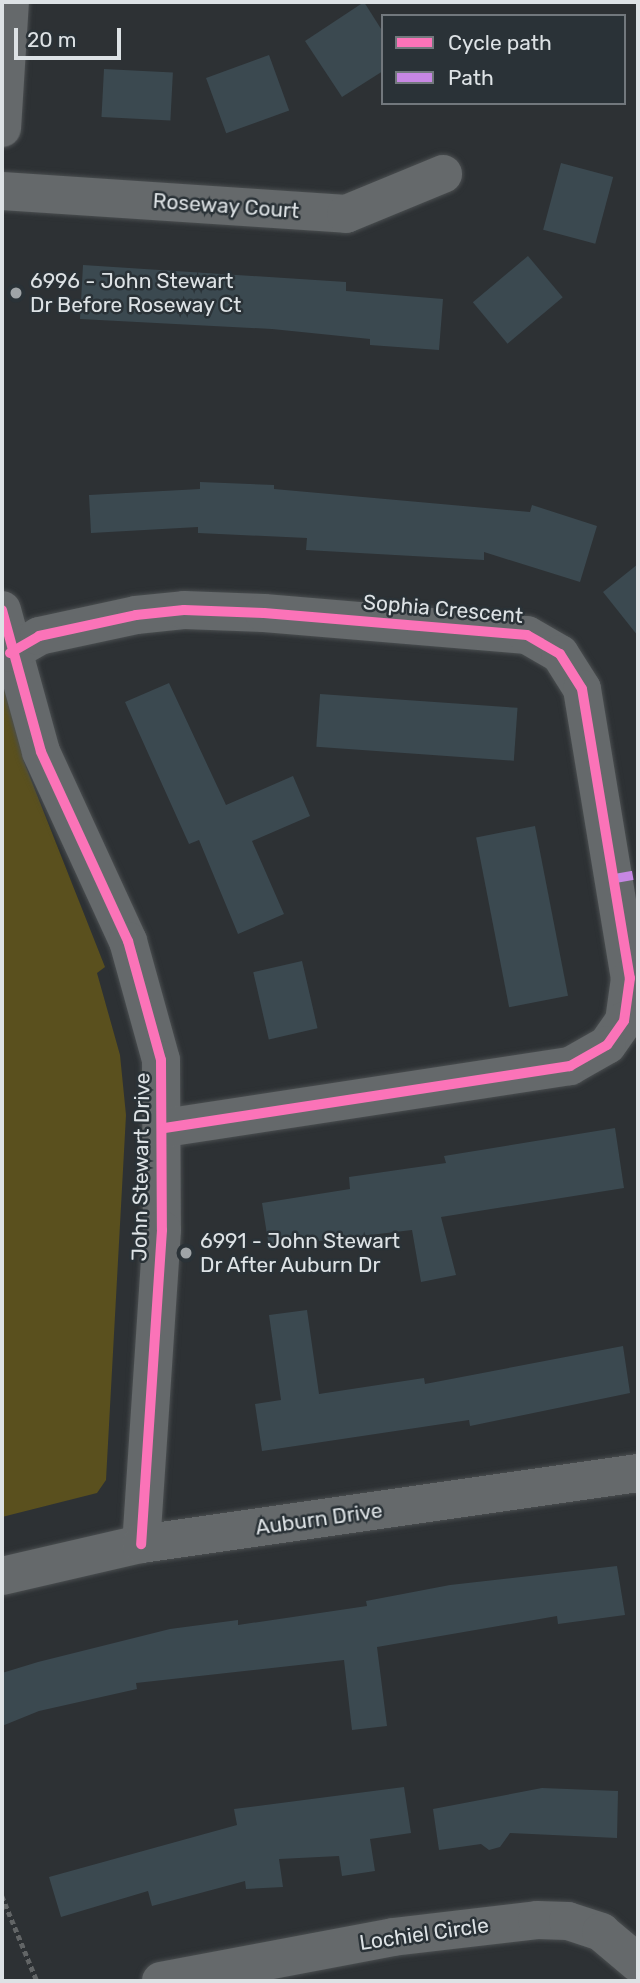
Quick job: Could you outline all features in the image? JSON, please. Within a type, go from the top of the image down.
[{"type":"street","points":[[2,128],[10,2]]},
{"type":"street","name":"Roseway Court","points":[[2,191],[346,214],[443,174]]},
{"type":"street","name":"John Stewart Drive","points":[[2,610],[10,653],[41,752],[128,941],[148,1002],[161,1060],[164,1128],[141,1544]]},
{"type":"street","name":"Sophia Crescent","points":[[10,653],[40,636],[148,614],[264,613],[527,635],[560,654],[582,689],[630,978],[624,1021],[607,1045],[570,1066],[164,1128]]},
{"type":"street","name":"Auburn Drive","points":[[2,1576],[141,1544],[638,1473]]},
{"type":"street","name":"Lochiel Circle","points":[[161,1981],[200,1977],[393,1937],[537,1920],[568,1921],[593,1929],[638,1964]]},
{"type":"path","points":[[2,1896],[37,1981]]},
{"type":"shaded area","points":[[2,645],[24,762],[105,967],[97,973],[120,1055],[126,1115],[106,1480],[97,1493],[2,1517]]},
{"type":"building","points":[[364,2],[381,29],[381,72],[342,97],[305,41]]},
{"type":"building","points":[[269,55],[289,110],[226,133],[206,78]]},
{"type":"building","points":[[104,69],[173,73],[170,121],[101,117]]},
{"type":"building","points":[[561,163],[613,177],[595,244],[543,230]]},
{"type":"building","points":[[528,256],[563,297],[508,344],[473,302]]},
{"type":"building","points":[[83,265],[346,282],[346,291],[443,299],[439,350],[370,345],[370,339],[272,329],[80,319]]},
{"type":"building","points":[[200,482],[274,485],[274,489],[530,512],[532,505],[597,526],[580,582],[484,552],[484,560],[306,550],[307,538],[198,533],[198,527],[91,533],[89,495],[200,489]]},
{"type":"building","points":[[638,564],[638,636],[603,592]]},
{"type":"building","points":[[169,683],[226,805],[293,776],[310,816],[252,841],[284,914],[238,934],[199,840],[189,844],[125,702]]},
{"type":"building","points":[[320,694],[518,708],[514,761],[316,747]]},
{"type":"building","points":[[535,826],[568,996],[509,1007],[476,837]]},
{"type":"building","points":[[302,961],[318,1028],[269,1039],[253,972]]},
{"type":"building","points":[[615,1128],[624,1188],[441,1217],[456,1275],[421,1282],[412,1230],[269,1247],[262,1203],[350,1189],[349,1177],[446,1163],[444,1156]]},
{"type":"building","points":[[307,1310],[319,1394],[424,1378],[425,1384],[623,1346],[630,1393],[470,1426],[469,1420],[262,1451],[255,1404],[281,1400],[269,1315]]},
{"type":"building","points":[[617,1566],[625,1615],[558,1624],[557,1616],[377,1647],[387,1726],[352,1730],[344,1660],[136,1683],[137,1689],[39,1711],[2,1726],[2,1673],[38,1662],[170,1629],[238,1620],[238,1625],[367,1606],[366,1601],[450,1585]]},
{"type":"building","points":[[404,1787],[411,1833],[370,1839],[375,1871],[342,1876],[339,1856],[279,1859],[283,1887],[246,1889],[245,1881],[152,1906],[148,1891],[61,1917],[49,1877],[237,1825],[234,1809]]},
{"type":"building","points":[[542,1788],[618,1791],[617,1838],[510,1833],[500,1847],[489,1850],[481,1844],[439,1850],[433,1809]]},
{"type":"marked path","points":[[615,878],[638,874]]},
{"type":"cycle path","points":[[2,610],[41,752],[128,941],[161,1060],[162,1230],[141,1544]]},
{"type":"cycle path","points":[[10,653],[39,636],[136,615],[184,610],[264,613],[527,635],[560,654],[582,689],[630,978],[624,1021],[607,1045],[570,1066],[165,1128]]},
{"type":"place","name":"6996 - John Stewart Dr Before Roseway Ct","points":[[16,293]]},
{"type":"place","name":"6991 - John Stewart Dr After Auburn Dr","points":[[186,1253]]}]
